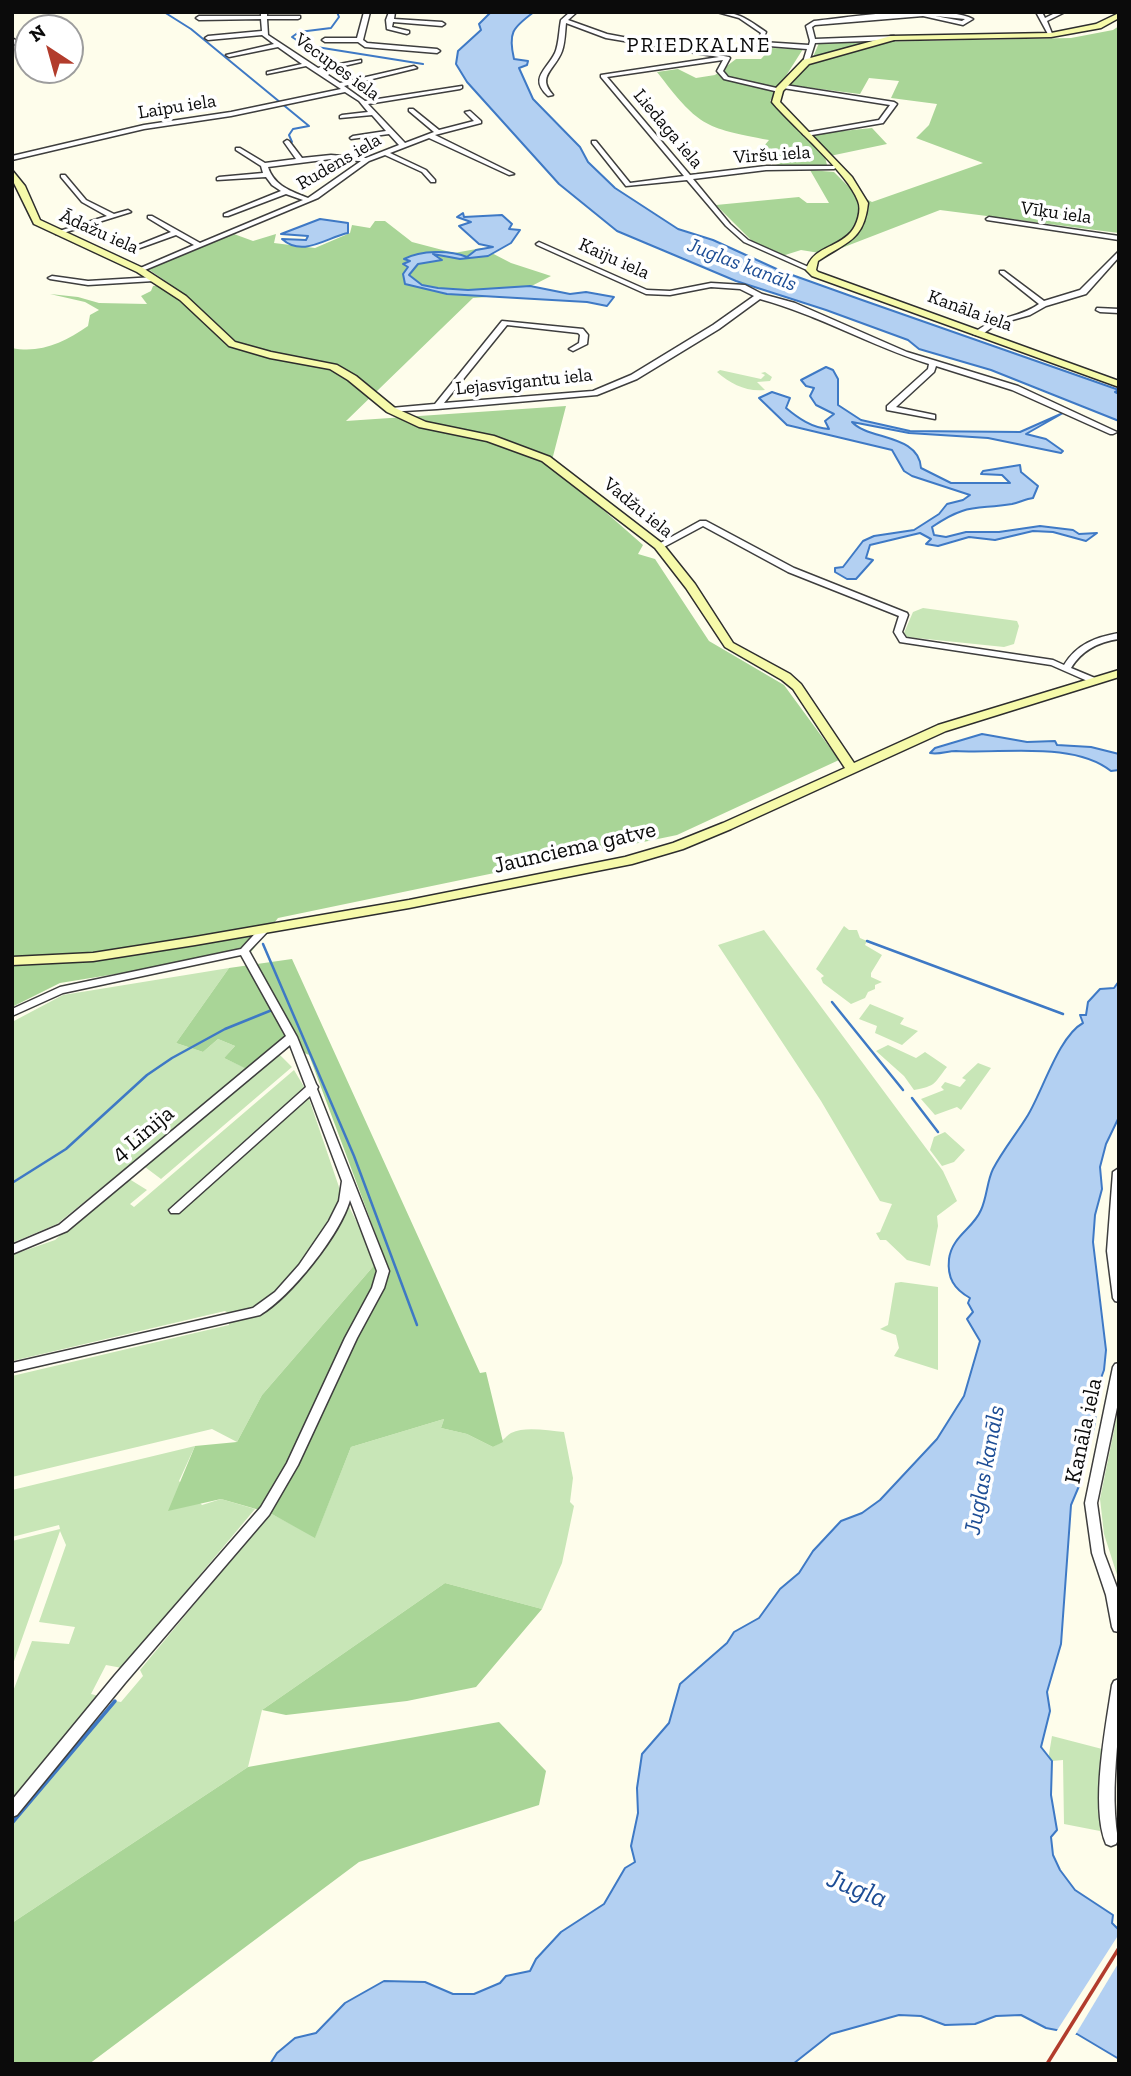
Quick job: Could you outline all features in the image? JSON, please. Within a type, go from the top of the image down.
[{"type":"street","points":[[362,45],[367,12]]},
{"type":"street","points":[[392,12],[388,27],[407,32]]},
{"type":"street","points":[[550,96],[541,84],[559,51],[564,20],[574,12]]},
{"type":"street","points":[[720,12],[741,17],[764,33],[758,44],[1051,35],[1098,26],[1119,15]]},
{"type":"street","points":[[1039,12],[1051,35]]},
{"type":"street","points":[[1045,20],[1062,12]]},
{"type":"street","points":[[199,18],[264,15],[298,17]]},
{"type":"street","name":"Vecupes iela","points":[[264,15],[265,33],[279,46],[348,90],[403,145]]},
{"type":"street","points":[[811,270],[817,257],[840,247],[863,223],[864,203],[849,179],[834,167],[776,102],[782,89],[806,62],[812,44],[809,26],[814,23],[926,16],[958,15],[970,19],[963,23],[926,16]]},
{"type":"street","points":[[389,20],[443,24]]},
{"type":"street","points":[[564,20],[606,36],[727,58],[720,71],[726,78],[782,89],[894,104],[881,122],[806,134]]},
{"type":"street","points":[[208,38],[265,33]]},
{"type":"street","points":[[806,62],[894,38]]},
{"type":"street","points":[[325,40],[437,51]]},
{"type":"street","points":[[229,55],[279,46]]},
{"type":"street","name":"Liedaga iela","points":[[727,58],[603,76],[746,241],[811,270]]},
{"type":"street","points":[[318,71],[359,61]]},
{"type":"street","points":[[270,73],[308,64]]},
{"type":"street","points":[[340,85],[414,68]]},
{"type":"street","points":[[363,103],[460,87]]},
{"type":"street","name":"Laipu iela","points":[[12,158],[144,127],[231,114],[348,90]]},
{"type":"street","points":[[411,110],[435,134],[511,174]]},
{"type":"street","name":"Rudens iela","points":[[140,270],[308,200],[332,188],[367,160],[403,145],[479,121],[468,112]]},
{"type":"street","points":[[342,117],[373,113]]},
{"type":"street","points":[[353,138],[392,132]]},
{"type":"street","points":[[287,142],[300,160]]},
{"type":"street","name":"Viršu iela","points":[[594,142],[628,185],[766,168],[834,167]]},
{"type":"street","points":[[238,149],[264,165],[331,157],[367,160]]},
{"type":"street","points":[[385,153],[424,171],[433,181]]},
{"type":"street","points":[[264,165],[266,175],[273,184],[308,200]]},
{"type":"street","name":"Ādažu iela","points":[[12,173],[27,195],[30,214],[37,222],[156,280],[183,298],[232,344],[333,368],[352,377],[396,413]]},
{"type":"street","points":[[219,179],[266,175]]},
{"type":"street","points":[[63,176],[84,201],[112,216]]},
{"type":"street","points":[[226,215],[287,191]]},
{"type":"street","points":[[58,233],[128,212]]},
{"type":"street","points":[[150,217],[199,245]]},
{"type":"street","name":"Vīķu iela","points":[[989,219],[1119,238]]},
{"type":"street","points":[[138,247],[178,232]]},
{"type":"street","name":"Kaiju iela","points":[[539,244],[646,292],[670,293],[728,285],[741,287],[759,296],[792,305],[933,364],[1015,388],[1112,432]]},
{"type":"street","points":[[977,334],[986,326],[1083,292],[1119,253]]},
{"type":"street","name":"Kanāla iela","points":[[811,270],[836,283],[1118,383]]},
{"type":"street","points":[[1002,272],[1043,304]]},
{"type":"street","points":[[52,278],[88,283],[156,280]]},
{"type":"street","name":"Lejasvīgantu iela","points":[[396,413],[594,393],[634,377],[716,327],[759,296]]},
{"type":"street","points":[[1100,310],[1119,311]]},
{"type":"street","points":[[437,407],[505,323],[580,331],[584,335],[583,344],[573,349]]},
{"type":"street","points":[[932,417],[890,408],[931,370],[933,364]]},
{"type":"street","name":"Vadžu iela","points":[[396,413],[422,425],[490,438],[533,452],[659,546],[691,586],[729,645],[797,687],[851,768]]},
{"type":"street","points":[[659,546],[703,523],[791,570],[904,615],[898,632],[903,639],[1067,667],[1092,680]]},
{"type":"street","points":[[1067,667],[1075,653],[1102,639],[1119,636]]},
{"type":"street","name":"Jaunciema gatve","points":[[12,961],[93,957],[265,929],[627,861],[678,846],[727,826],[942,728],[1119,673]]},
{"type":"street","points":[[12,1013],[60,990],[244,951],[265,929]]},
{"type":"street","points":[[12,1811],[120,1679],[265,1511],[292,1465],[351,1338],[378,1287],[383,1270],[292,1037],[244,951]]},
{"type":"street","name":"4 Līnija","points":[[12,1250],[63,1228],[292,1037]]},
{"type":"street","points":[[175,1210],[313,1087]]},
{"type":"street","points":[[1119,1172],[1113,1251],[1119,1298]]},
{"type":"street","points":[[12,1367],[256,1311],[271,1305],[289,1286],[342,1210],[348,1180]]},
{"type":"street","name":"Kanāla iela","points":[[1119,1367],[1091,1503],[1098,1553],[1113,1595],[1119,1627]]},
{"type":"street","points":[[1111,1840],[1107,1823],[1109,1779],[1119,1685]]},
{"type":"green space","points":[[1119,26],[1119,233],[940,210],[826,254],[801,250],[782,256],[752,241],[716,205],[799,197],[807,203],[829,203],[810,170],[834,172],[855,193],[872,202],[983,163],[916,138],[929,125],[937,104],[891,98],[899,81],[869,78],[860,94],[788,85],[810,64],[819,43],[1071,38],[1113,30]]},
{"type":"green space","points":[[771,48],[803,49],[770,101],[804,135],[872,128],[887,144],[825,157],[827,165],[770,167],[781,163],[776,157],[748,160],[764,155],[759,152],[769,140],[729,132],[704,121],[693,114],[657,72],[678,69],[696,78],[715,75],[736,59],[761,59]]},
{"type":"green space","points":[[375,221],[385,221],[412,242],[454,253],[482,248],[511,263],[551,276],[514,295],[473,298],[346,421],[566,406],[551,464],[643,545],[638,554],[655,559],[709,641],[784,685],[839,760],[677,835],[278,918],[251,952],[60,983],[12,1007],[12,348],[42,348],[61,342],[88,326],[90,315],[99,310],[85,302],[50,294],[78,297],[99,303],[147,304],[141,296],[151,291],[153,286],[170,284],[148,269],[234,234],[253,241],[276,234],[274,243],[315,248],[350,233],[352,225],[370,228]]},
{"type":"green space","points":[[720,370],[761,379],[765,375],[761,373],[765,372],[772,377],[770,381],[757,382],[765,390],[751,390],[728,380],[717,372]]},
{"type":"green space","points":[[923,608],[1017,621],[1019,626],[1014,644],[1004,647],[907,637],[904,633],[913,612]]},
{"type":"green space","points":[[844,926],[849,930],[857,930],[860,938],[867,941],[865,945],[882,955],[871,977],[882,982],[875,985],[875,989],[868,992],[865,998],[851,1004],[823,983],[821,978],[824,976],[816,969]]},
{"type":"green space","points":[[764,930],[943,1171],[957,1201],[937,1216],[938,1226],[930,1266],[907,1260],[886,1240],[880,1240],[876,1233],[880,1232],[892,1204],[880,1201],[821,1101],[718,945]]},
{"type":"green space","points":[[292,959],[480,1373],[486,1372],[503,1442],[493,1447],[467,1434],[441,1428],[444,1419],[351,1447],[315,1538],[270,1513],[221,1499],[168,1511],[195,1446],[237,1442],[262,1395],[377,1262],[376,1235],[309,1055],[287,1045],[253,1072],[224,1058],[235,1046],[218,1039],[203,1052],[176,1043],[229,968]]},
{"type":"green space","points":[[229,968],[176,1043],[203,1052],[218,1039],[235,1046],[224,1058],[248,1069],[57,1224],[12,1243],[12,1022],[63,995]]},
{"type":"green space","points":[[870,1004],[904,1018],[900,1024],[918,1031],[902,1045],[875,1033],[877,1026],[859,1019]]},
{"type":"green space","points":[[888,1045],[916,1058],[925,1052],[947,1067],[931,1085],[914,1090],[904,1076],[876,1051]]},
{"type":"green space","points":[[277,1052],[292,1067],[161,1179],[141,1164]]},
{"type":"green space","points":[[978,1063],[991,1068],[961,1110],[957,1107],[935,1115],[921,1099],[944,1090],[941,1087],[945,1082],[960,1087],[966,1080],[962,1078]]},
{"type":"green space","points":[[294,1070],[306,1090],[339,1187],[377,1262],[262,1395],[237,1442],[212,1429],[12,1477],[12,1376],[229,1325],[230,1314],[225,1311],[12,1361],[12,1255],[55,1240],[126,1177],[147,1190],[130,1204],[134,1207]]},
{"type":"green space","points":[[945,1132],[965,1150],[954,1162],[942,1166],[930,1150],[934,1137]]},
{"type":"green space","points":[[895,1283],[938,1287],[938,1370],[894,1356],[899,1348],[896,1335],[880,1329],[888,1325]]},
{"type":"green space","points":[[1119,1406],[1119,1581],[1104,1534],[1100,1499]]},
{"type":"green space","points":[[444,1419],[441,1428],[467,1434],[493,1447],[517,1431],[564,1432],[573,1478],[570,1502],[574,1506],[562,1563],[542,1609],[445,1583],[262,1710],[248,1767],[12,1923],[12,1824],[115,1701],[121,1702],[143,1676],[140,1670],[270,1513],[315,1537],[351,1447]]},
{"type":"green space","points":[[195,1446],[179,1481],[202,1505],[221,1499],[255,1509],[122,1668],[106,1665],[91,1694],[99,1696],[76,1727],[12,1800],[12,1694],[32,1641],[69,1644],[75,1627],[39,1622],[66,1545],[60,1531],[12,1667],[12,1541],[60,1529],[59,1525],[12,1537],[12,1490]]},
{"type":"green space","points":[[445,1583],[542,1609],[476,1687],[407,1701],[286,1715],[262,1710]]},
{"type":"green space","points":[[499,1722],[546,1771],[539,1805],[359,1862],[89,2064],[12,2064],[12,1923],[248,1767]]},
{"type":"green space","points":[[1052,1736],[1106,1750],[1100,1831],[1064,1824],[1063,1760],[1052,1761],[1047,1766]]},
{"type":"water","name":"Juglas kanāls","points":[[491,12],[534,12],[516,27],[512,37],[514,59],[528,61],[527,65],[519,68],[533,99],[580,147],[588,162],[615,188],[678,229],[713,240],[781,271],[1119,390],[1115,392],[1119,394],[1119,421],[991,370],[919,349],[908,340],[736,281],[617,231],[559,184],[467,82],[456,64],[458,51],[481,30],[479,24]]},
{"type":"water","points":[[463,213],[464,217],[502,215],[512,224],[509,229],[520,230],[511,243],[488,256],[460,259],[433,254],[442,260],[418,264],[409,275],[422,285],[468,290],[530,286],[570,294],[586,292],[614,297],[607,306],[587,302],[447,294],[405,284],[403,274],[408,267],[403,264],[410,261],[404,259],[411,256],[436,252],[467,257],[476,250],[493,247],[479,244],[459,226],[471,222],[457,217]]},
{"type":"water","points":[[320,219],[348,223],[348,233],[307,247],[298,247],[282,239],[306,240],[308,236],[281,234]]},
{"type":"water","points":[[826,367],[833,370],[838,379],[838,405],[861,420],[910,431],[1020,432],[1063,413],[1026,434],[1046,439],[1063,451],[1061,453],[988,438],[909,433],[852,422],[859,428],[903,443],[918,457],[921,468],[951,483],[1010,483],[1002,475],[981,474],[983,471],[1020,465],[1021,472],[1038,486],[1033,498],[954,514],[932,527],[934,535],[946,537],[966,532],[999,532],[1040,526],[1073,530],[1079,534],[1097,533],[1086,541],[1053,532],[1033,531],[995,540],[969,537],[938,546],[926,544],[931,539],[920,533],[870,545],[866,558],[873,560],[856,579],[847,579],[835,572],[835,568],[843,567],[863,541],[874,536],[914,530],[939,514],[947,504],[963,500],[970,495],[912,476],[904,471],[892,450],[787,425],[759,398],[772,392],[790,398],[786,408],[791,412],[811,425],[829,429],[825,421],[834,414],[816,405],[810,396],[814,388],[806,386],[801,380]]},
{"type":"water","points":[[982,734],[1027,742],[1055,741],[1057,745],[1091,747],[1119,754],[1119,770],[1111,771],[1095,762],[1058,752],[930,753],[935,748]]},
{"type":"water","points":[[1119,981],[1119,1117],[1106,1144],[1100,1167],[1102,1189],[1095,1215],[1093,1242],[1106,1350],[1104,1370],[1097,1389],[1095,1423],[1079,1486],[1071,1505],[1061,1644],[1047,1692],[1050,1711],[1041,1747],[1052,1761],[1051,1795],[1057,1830],[1051,1837],[1053,1855],[1075,1890],[1113,1915],[1112,1923],[1119,1930],[1119,2059],[1077,2034],[1046,2028],[1021,2015],[996,2016],[975,2024],[945,2025],[921,2016],[899,2015],[831,2034],[793,2064],[270,2064],[277,2053],[295,2038],[316,2033],[345,2003],[384,1981],[425,1982],[453,1994],[474,1994],[500,1983],[506,1976],[530,1971],[536,1959],[561,1932],[604,1904],[625,1868],[635,1862],[631,1846],[638,1813],[637,1788],[642,1754],[669,1723],[680,1684],[727,1643],[734,1632],[759,1618],[780,1589],[799,1573],[813,1551],[841,1521],[862,1513],[880,1500],[937,1439],[964,1396],[980,1341],[967,1319],[973,1312],[968,1303],[970,1298],[956,1287],[951,1277],[951,1251],[958,1238],[977,1217],[993,1169],[1028,1115],[1066,1039],[1083,1023],[1080,1015],[1086,1015],[1088,1002],[1100,989],[1114,988]]},
{"type":"pier","points":[[1119,1934],[1119,1962],[1074,2037],[1056,2032]]},
{"type":"waterway","points":[[164,12],[191,29],[309,126],[293,129],[289,135],[292,142]]},
{"type":"waterway","points":[[337,12],[339,17],[331,28],[299,32],[292,37],[304,45],[423,64]]},
{"type":"waterway","points":[[867,941],[1063,1014]]},
{"type":"waterway","points":[[263,944],[354,1156],[417,1325]]},
{"type":"waterway","points":[[832,1002],[903,1090]]},
{"type":"waterway","points":[[12,1183],[66,1149],[147,1075],[172,1058],[225,1029],[272,1010],[271,1007]]},
{"type":"waterway","points":[[912,1098],[938,1132]]},
{"type":"waterway","points":[[12,1823],[115,1701]]},
{"type":"railway","points":[[1047,2064],[1119,1948]]},
{"type":"district","name":"PRIEDKALNE","points":[[699,46]]},
{"type":"water label","name":"Jugla","points":[[857,1889]]}]
